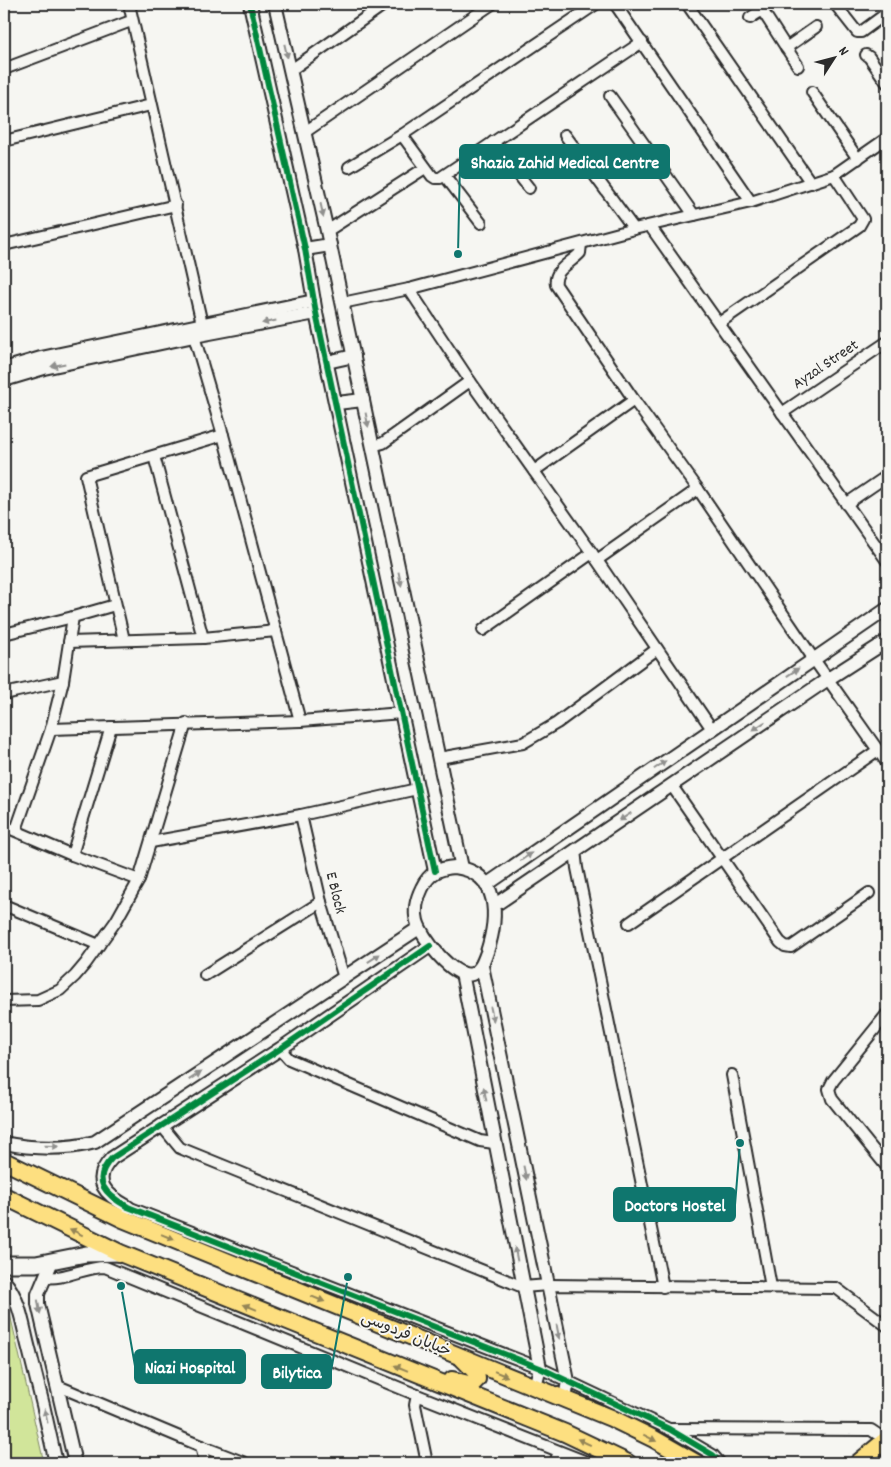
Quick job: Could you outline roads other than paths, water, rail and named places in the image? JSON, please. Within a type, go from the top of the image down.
[{"type":"main road","name":"خیابان فردوسی","points":[[4,1161],[461,1358],[611,1418],[654,1439],[696,1463]]},
{"type":"main road","name":"خیابان فردوسی","points":[[4,1196],[120,1253],[565,1433],[628,1463]]},
{"type":"main road","points":[[4,1264],[25,1265],[86,1254],[120,1253]]},
{"type":"main road","points":[[422,1376],[433,1374],[461,1383],[472,1384],[478,1376],[461,1358]]},
{"type":"main road","points":[[858,1463],[887,1440]]},
{"type":"main road","points":[[870,1463],[887,1440]]},
{"type":"street","points":[[129,4],[202,324]]},
{"type":"street","points":[[250,4],[305,249],[315,307],[436,871]]},
{"type":"street","points":[[275,4],[327,231],[462,868]]},
{"type":"street","points":[[291,70],[385,4]]},
{"type":"street","points":[[305,132],[492,4]]},
{"type":"street","points":[[349,167],[402,135],[596,4]]},
{"type":"street","points":[[615,4],[751,202]]},
{"type":"street","points":[[687,4],[811,183]]},
{"type":"street","points":[[750,18],[771,4]]},
{"type":"street","points":[[835,4],[857,32],[861,32],[887,13]]},
{"type":"street","points":[[762,10],[798,66]]},
{"type":"street","points":[[4,69],[132,21]]},
{"type":"street","points":[[786,48],[816,27]]},
{"type":"street","points":[[402,135],[425,168],[435,178],[445,176],[642,42]]},
{"type":"street","points":[[866,55],[887,83]]},
{"type":"street","points":[[812,92],[858,159]]},
{"type":"street","points":[[610,96],[694,215]]},
{"type":"street","points":[[4,141],[151,105]]},
{"type":"street","points":[[565,135],[634,229]]},
{"type":"street","points":[[342,302],[410,289],[634,229],[751,202],[834,175],[887,138]]},
{"type":"street","points":[[493,142],[529,188]]},
{"type":"street","points":[[327,231],[425,168]]},
{"type":"street","points":[[719,323],[859,226],[863,219],[834,175]]},
{"type":"street","points":[[445,176],[482,223]]},
{"type":"street","points":[[4,245],[176,205]]},
{"type":"street","points":[[650,226],[887,561]]},
{"type":"street","points":[[581,244],[580,253],[558,273],[555,280],[556,285],[887,763]]},
{"type":"street","points":[[305,249],[330,245]]},
{"type":"street","points":[[410,289],[470,381],[594,556],[712,729]]},
{"type":"street","points":[[4,375],[41,358],[202,324],[315,307]]},
{"type":"street","points":[[4,375],[194,336],[315,307]]},
{"type":"street","points":[[194,336],[223,435],[300,720]]},
{"type":"street","name":"Ayzal Street","points":[[782,413],[887,342]]},
{"type":"street","points":[[327,362],[354,356]]},
{"type":"street","points":[[372,446],[383,443],[470,381]]},
{"type":"street","points":[[337,403],[363,400]]},
{"type":"street","points":[[534,472],[634,400]]},
{"type":"street","points":[[124,640],[86,476],[223,435]]},
{"type":"street","points":[[154,456],[203,638]]},
{"type":"street","points":[[846,504],[887,476]]},
{"type":"street","points":[[483,630],[698,489]]},
{"type":"street","points":[[4,634],[115,605]]},
{"type":"street","points":[[486,885],[887,608]]},
{"type":"street","points":[[16,830],[51,729],[63,681],[74,617]]},
{"type":"street","points":[[69,642],[203,638],[276,631]]},
{"type":"street","points":[[494,905],[887,641]]},
{"type":"street","points":[[439,758],[523,743],[557,723],[657,649]]},
{"type":"street","points":[[4,694],[63,681]]},
{"type":"street","points":[[51,729],[300,720],[402,713]]},
{"type":"street","points":[[4,1001],[38,1000],[60,990],[75,976],[116,921],[139,880],[186,723]]},
{"type":"street","points":[[72,855],[111,727]]},
{"type":"street","points":[[628,923],[878,750]]},
{"type":"street","points":[[672,786],[780,942],[785,946],[791,947],[868,893]]},
{"type":"street","points":[[151,842],[301,815],[417,789]]},
{"type":"street","name":"E Block","points":[[301,815],[321,902],[344,978]]},
{"type":"street","points":[[4,826],[72,855],[139,880]]},
{"type":"street","points":[[576,850],[579,877],[663,1287]]},
{"type":"street","points":[[448,867],[462,868],[475,873],[486,885],[494,905],[492,936],[482,966],[473,974],[468,975],[462,973],[443,959],[430,946],[419,928],[416,916],[419,894],[427,880],[436,871],[448,867]]},
{"type":"street","points":[[205,975],[321,902]]},
{"type":"street","points":[[4,905],[99,945]]},
{"type":"street","points":[[4,1143],[55,1147],[95,1142],[419,928]]},
{"type":"street","points":[[430,946],[280,1049],[112,1158],[103,1172],[102,1183],[105,1190],[125,1213],[540,1368],[669,1429],[712,1455],[720,1463]]},
{"type":"street","points":[[482,966],[568,1381],[565,1399]]},
{"type":"street","points":[[462,973],[494,1143],[540,1368],[534,1387]]},
{"type":"street","points":[[887,1014],[833,1081],[829,1089],[832,1099],[887,1166]]},
{"type":"street","points":[[280,1049],[289,1059],[480,1141],[494,1143]]},
{"type":"street","points":[[732,1075],[771,1287]]},
{"type":"street","points":[[161,1125],[180,1148],[523,1287],[548,1285],[836,1288],[887,1326]]},
{"type":"street","points":[[52,1261],[38,1294],[38,1304],[74,1463]]},
{"type":"street","points":[[45,1277],[55,1279],[92,1268],[105,1268],[589,1463]]},
{"type":"street","points":[[4,1281],[10,1287],[18,1306],[44,1406],[56,1463]]},
{"type":"street","points":[[58,1386],[245,1463]]},
{"type":"street","points":[[417,1395],[415,1405],[427,1463]]},
{"type":"street","points":[[669,1429],[871,1430],[887,1440]]},
{"type":"street","points":[[201,1446],[205,1463]]},
{"type":"street","points":[[556,1463],[559,1452]]},
{"type":"place","name":"Shazia Zahid Medical Centre","points":[[458,254]]},
{"type":"place","name":"Doctors Hostel","points":[[740,1143]]},
{"type":"place","name":"Bilytica","points":[[348,1277]]},
{"type":"place","name":"Niazi Hospital","points":[[121,1286]]}]
